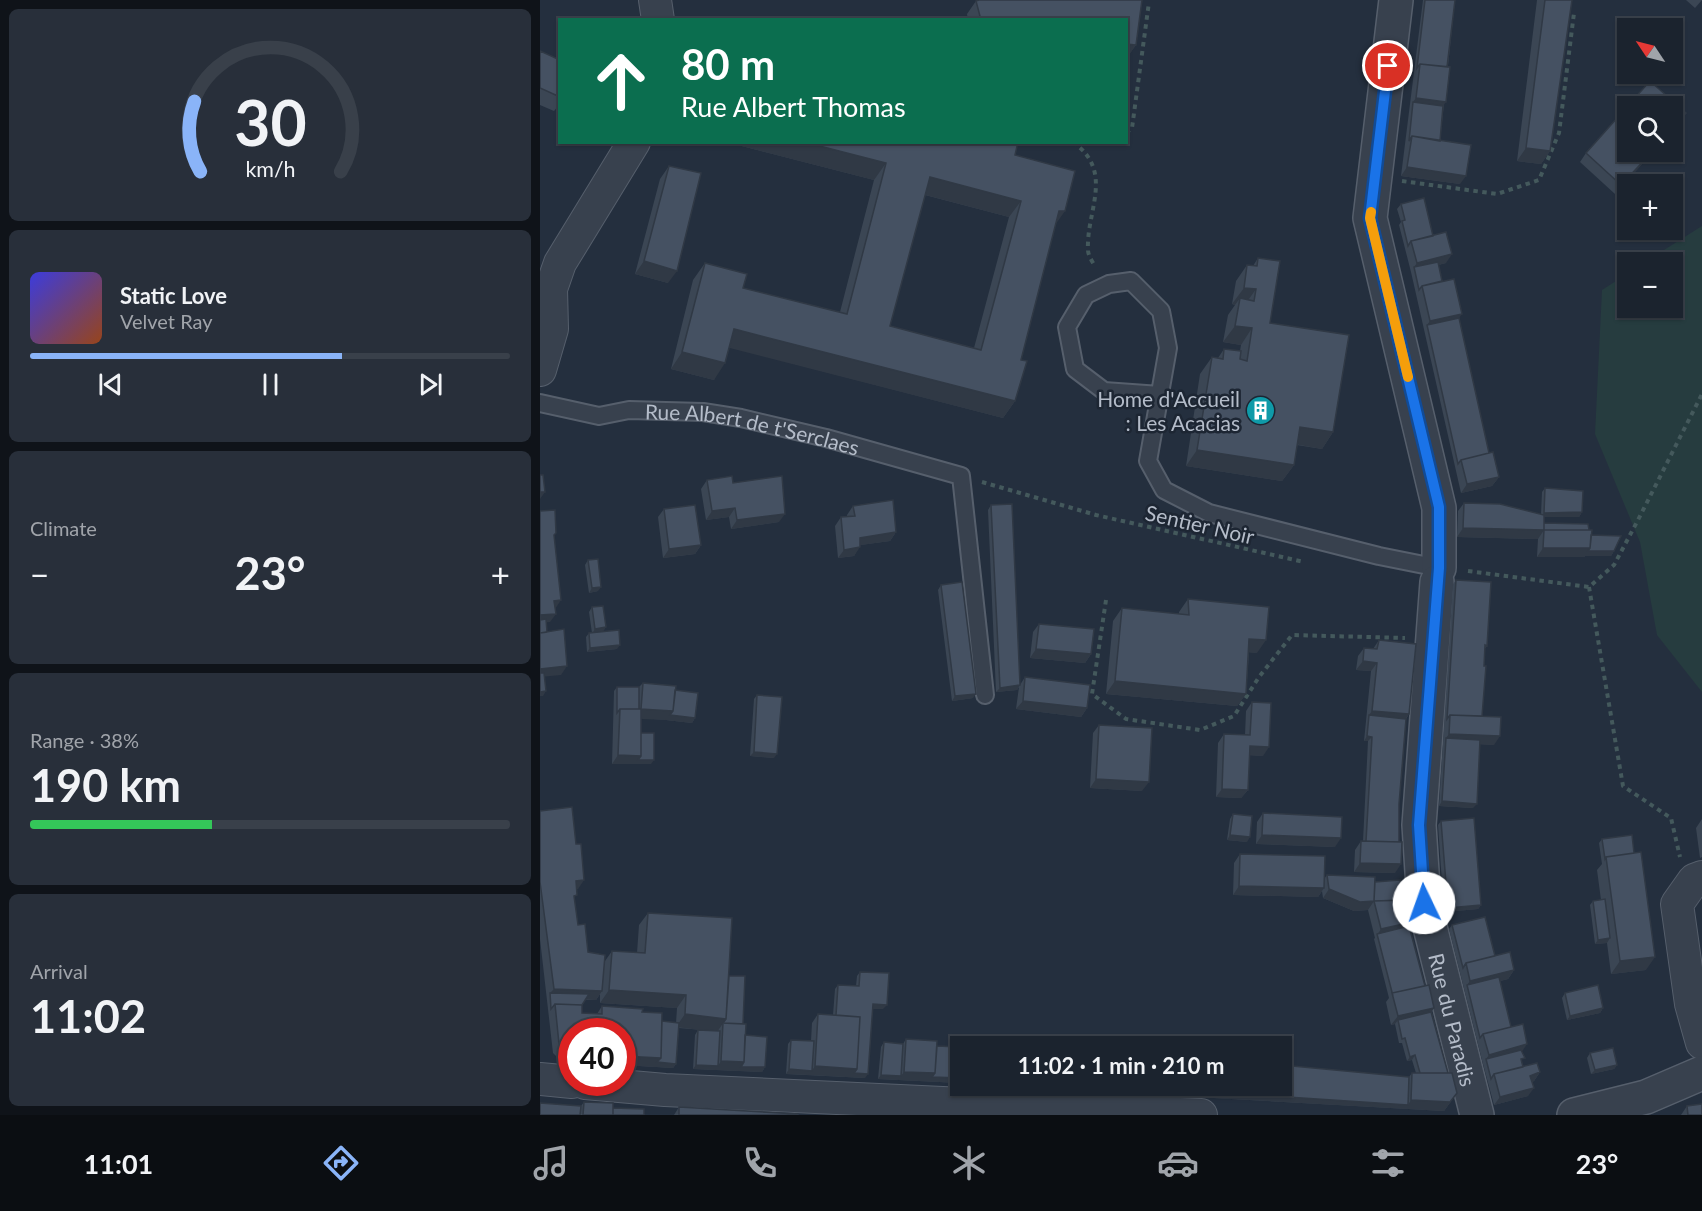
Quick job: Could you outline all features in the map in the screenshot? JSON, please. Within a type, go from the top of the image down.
[{"type":"street","points":[[656,0],[658,18]]},
{"type":"street","name":"Rue du Paradis","points":[[1396,0],[1370,218],[1439,507],[1438,575],[1419,825],[1424,903],[1477,1115]]},
{"type":"street","points":[[540,370],[552,328],[551,289],[560,263],[633,144]]},
{"type":"street","points":[[1698,879],[1677,904],[1691,1004],[1702,1043]]},
{"type":"street","points":[[1574,1115],[1646,1097],[1702,1073]]},
{"type":"street","points":[[540,1079],[558,1081]]},
{"type":"street","points":[[636,1087],[1007,1110],[1201,1115]]},
{"type":"lane","points":[[1160,395],[1104,391],[1075,369],[1067,327],[1086,295],[1109,284],[1131,281],[1161,311],[1168,348],[1160,395],[1148,461],[1164,490],[1209,513],[1379,556],[1438,575]]},
{"type":"lane","name":"Rue Albert de t'Serclaes","points":[[540,403],[599,416],[629,410],[703,412],[741,418],[826,438],[961,476]]},
{"type":"lane","points":[[961,476],[985,695]]},
{"type":"path","points":[[1128,131],[1132,128],[1149,2]]},
{"type":"path","points":[[1375,177],[1497,194],[1539,180],[1559,133],[1574,13]]},
{"type":"path","points":[[1075,144],[1093,163],[1097,181],[1087,253],[1109,284]]},
{"type":"path","points":[[1438,575],[1589,587],[1614,565],[1702,394]]},
{"type":"path","name":"Sentier Noir","points":[[961,476],[1096,515],[1315,564]]},
{"type":"path","points":[[1589,587],[1623,786],[1671,818],[1680,857],[1698,879]]},
{"type":"path","points":[[1106,600],[1092,694],[1126,719],[1200,730],[1234,716],[1259,677],[1292,635],[1395,637],[1433,641]]},
{"type":"green space","points":[[1702,226],[1702,692],[1657,635],[1640,542],[1595,434],[1602,290],[1617,280],[1617,318],[1683,318],[1683,252],[1661,252]]},
{"type":"building","points":[[1142,0],[1136,45],[1128,44],[1128,18],[980,18],[976,1]]},
{"type":"building","points":[[1425,0],[1455,0],[1447,67],[1420,64],[1417,68]]},
{"type":"building","points":[[1545,0],[1572,0],[1550,151],[1526,148]]},
{"type":"building","points":[[540,51],[558,59],[558,96],[540,88]]},
{"type":"building","points":[[1420,64],[1450,67],[1446,102],[1416,98]]},
{"type":"building","points":[[1647,84],[1653,84],[1667,96],[1637,96]]},
{"type":"building","points":[[1413,102],[1443,106],[1440,141],[1412,136],[1409,141]]},
{"type":"building","points":[[1617,118],[1617,162],[1643,162],[1631,174],[1617,174],[1617,181],[1586,153]]},
{"type":"building","points":[[1412,136],[1471,145],[1466,176],[1407,167]]},
{"type":"building","points":[[812,144],[1018,144],[1015,155],[1075,171],[1065,211],[1059,211],[1021,360],[1027,361],[1015,401],[734,329],[725,363],[682,352],[705,263],[747,274],[743,288],[847,314],[886,163]],"holes":[[[930,177],[1021,201],[981,350],[890,326]]]},
{"type":"building","points":[[669,166],[701,173],[677,271],[644,261]]},
{"type":"building","points":[[1424,198],[1433,236],[1411,241],[1408,246],[1402,221],[1405,220],[1401,204]]},
{"type":"building","points":[[1446,232],[1452,254],[1417,263],[1411,241]]},
{"type":"building","name":"Home d'Accueil : Les Acacias","points":[[1258,258],[1280,261],[1270,323],[1349,335],[1333,432],[1300,427],[1294,465],[1197,450],[1212,357],[1223,359],[1224,349],[1241,351],[1240,359],[1247,361],[1252,328],[1235,326],[1240,298],[1254,301],[1256,289],[1244,288],[1247,265],[1257,266]]},
{"type":"building","points":[[1438,262],[1442,281],[1422,286],[1419,290],[1414,267]]},
{"type":"building","points":[[1454,279],[1462,314],[1430,321],[1422,286]]},
{"type":"building","points":[[1459,318],[1489,453],[1461,460],[1458,464],[1427,325]]},
{"type":"building","points":[[1493,452],[1499,477],[1467,484],[1461,460]]},
{"type":"building","points":[[540,475],[543,475],[545,492],[540,492]]},
{"type":"building","points":[[732,476],[733,483],[782,476],[785,514],[737,520],[735,508],[712,511],[707,480]]},
{"type":"building","points":[[1545,488],[1583,491],[1582,512],[1544,513]]},
{"type":"building","points":[[893,500],[896,532],[860,538],[860,547],[844,550],[841,517],[855,516],[853,506]]},
{"type":"building","points":[[1464,503],[1500,504],[1544,515],[1544,530],[1463,528]]},
{"type":"building","points":[[1012,504],[1020,685],[1000,688],[991,505]]},
{"type":"building","points":[[695,505],[701,545],[669,549],[664,509]]},
{"type":"building","points":[[555,510],[556,533],[554,535],[561,600],[554,601],[556,614],[540,615],[540,511]]},
{"type":"building","points":[[1544,523],[1588,524],[1589,530],[1544,530]]},
{"type":"building","points":[[1544,530],[1592,530],[1590,548],[1543,548]]},
{"type":"building","points":[[1591,535],[1621,536],[1614,551],[1588,551]]},
{"type":"building","points":[[598,559],[601,587],[592,588],[588,560]]},
{"type":"building","points":[[1456,580],[1491,582],[1487,646],[1485,645],[1484,666],[1486,666],[1482,716],[1450,715],[1447,719]]},
{"type":"building","points":[[962,582],[976,694],[955,696],[941,585]]},
{"type":"building","points":[[1188,599],[1269,607],[1266,640],[1249,639],[1246,694],[1115,681],[1122,608],[1189,615]]},
{"type":"building","points":[[603,606],[606,627],[595,629],[592,607]]},
{"type":"building","points":[[546,619],[547,632],[540,633],[540,620]]},
{"type":"building","points":[[1039,624],[1094,629],[1091,654],[1036,649]]},
{"type":"building","points":[[564,629],[567,666],[540,669],[540,633]]},
{"type":"building","points":[[619,630],[620,645],[590,648],[589,633]]},
{"type":"building","points":[[1379,640],[1416,644],[1409,714],[1372,711],[1377,663],[1363,661],[1364,648],[1377,649]]},
{"type":"building","points":[[540,673],[544,673],[546,691],[540,692]]},
{"type":"building","points":[[1025,677],[1090,685],[1087,708],[1023,701]]},
{"type":"building","points":[[643,683],[676,686],[673,711],[641,709]]},
{"type":"building","points":[[617,687],[639,687],[639,709],[620,709],[617,713]]},
{"type":"building","points":[[675,690],[698,693],[695,718],[670,715],[673,711]]},
{"type":"building","points":[[757,695],[782,697],[777,754],[754,752]]},
{"type":"building","points":[[1252,702],[1271,703],[1269,747],[1250,746],[1248,790],[1222,789],[1224,734],[1250,735]]},
{"type":"building","points":[[620,709],[641,709],[641,756],[618,755]]},
{"type":"building","points":[[1369,715],[1406,719],[1399,804],[1399,842],[1366,841],[1372,737],[1367,736]]},
{"type":"building","points":[[1450,715],[1501,717],[1500,736],[1449,734]]},
{"type":"building","points":[[1099,725],[1152,728],[1149,782],[1096,779]]},
{"type":"building","points":[[641,733],[654,733],[654,760],[638,760],[641,756]]},
{"type":"building","points":[[1446,738],[1480,740],[1477,804],[1442,801]]},
{"type":"building","points":[[572,807],[576,844],[581,844],[584,880],[576,881],[577,895],[574,896],[578,925],[585,924],[588,952],[605,955],[602,991],[554,989],[540,882],[540,811]]},
{"type":"building","points":[[1263,813],[1342,817],[1341,838],[1262,835]]},
{"type":"building","points":[[1233,814],[1252,816],[1250,837],[1230,835]]},
{"type":"building","points":[[1474,818],[1481,905],[1448,908],[1441,821]]},
{"type":"building","points":[[1632,835],[1634,853],[1605,859],[1602,839]]},
{"type":"building","points":[[1361,841],[1402,842],[1401,864],[1360,863]]},
{"type":"building","points":[[1641,852],[1655,957],[1620,961],[1606,857]]},
{"type":"building","points":[[1240,854],[1325,856],[1324,888],[1239,886]]},
{"type":"building","points":[[1327,875],[1375,877],[1374,901],[1360,902],[1329,889]]},
{"type":"building","points":[[1400,880],[1404,900],[1374,901],[1375,882]]},
{"type":"building","points":[[1605,899],[1610,938],[1598,940],[1593,901]]},
{"type":"building","points":[[1408,900],[1412,922],[1381,929],[1374,901]]},
{"type":"building","points":[[648,913],[732,918],[726,1019],[685,1014],[686,995],[609,990],[612,951],[645,953]]},
{"type":"building","points":[[1485,917],[1495,956],[1466,963],[1463,968],[1452,925]]},
{"type":"building","points":[[1409,926],[1425,986],[1392,993],[1377,934]]},
{"type":"building","points":[[1510,952],[1514,970],[1470,981],[1466,963]]},
{"type":"building","points":[[860,972],[889,973],[887,1005],[873,1004],[868,1074],[854,1073],[857,1069],[860,1017],[836,1015],[838,985],[859,986]]},
{"type":"building","points":[[729,976],[745,976],[743,1024],[723,1023],[726,1019]]},
{"type":"building","points":[[1499,977],[1511,1027],[1483,1034],[1480,1038],[1467,985]]},
{"type":"building","points":[[1429,985],[1434,1008],[1398,1016],[1392,993]]},
{"type":"building","points":[[1598,985],[1603,1008],[1570,1016],[1565,993]]},
{"type":"building","points":[[550,993],[589,994],[582,1005],[555,1004],[551,1009]]},
{"type":"building","points":[[555,1004],[582,1005],[582,1013],[602,1014],[602,1006],[662,1013],[661,1058],[636,1057],[636,1018],[558,1018],[558,1034]]},
{"type":"building","points":[[1431,1012],[1448,1073],[1420,1073],[1415,1055],[1410,1057],[1405,1038],[1402,1039],[1398,1020]]},
{"type":"building","points":[[818,1014],[860,1017],[857,1069],[815,1066]]},
{"type":"building","points":[[662,1021],[679,1023],[676,1064],[657,1062],[661,1058]]},
{"type":"building","points":[[723,1023],[746,1024],[744,1062],[721,1061]]},
{"type":"building","points":[[1523,1024],[1527,1044],[1489,1055],[1483,1034]]},
{"type":"building","points":[[698,1030],[720,1031],[718,1066],[696,1065]]},
{"type":"building","points":[[745,1035],[767,1037],[765,1067],[741,1067],[744,1062]]},
{"type":"building","points":[[906,1039],[937,1041],[935,1073],[904,1072]]},
{"type":"building","points":[[791,1040],[814,1041],[812,1071],[789,1069]]},
{"type":"building","points":[[884,1042],[903,1044],[901,1076],[881,1075]]},
{"type":"building","points":[[937,1046],[950,1047],[950,1078],[932,1077],[935,1073]]},
{"type":"building","points":[[1613,1048],[1617,1065],[1595,1070],[1590,1053]]},
{"type":"building","points":[[1521,1050],[1525,1058],[1521,1059],[1523,1067],[1494,1074],[1491,1079],[1486,1059]]},
{"type":"building","points":[[1537,1063],[1540,1072],[1530,1076],[1534,1088],[1500,1097],[1494,1074]]},
{"type":"building","points":[[1292,1066],[1409,1077],[1408,1105],[1287,1097],[1292,1096]]},
{"type":"building","points":[[1412,1073],[1452,1073],[1457,1093],[1450,1102],[1411,1100]]},
{"type":"building","points":[[584,1102],[613,1103],[613,1115],[583,1115]]},
{"type":"building","points":[[540,1103],[581,1106],[580,1115],[540,1115]]},
{"type":"building","points":[[1702,1104],[1702,1115],[1688,1115],[1687,1106]]},
{"type":"building","points":[[679,1107],[798,1114],[798,1115],[679,1115]]},
{"type":"building","points":[[613,1108],[644,1109],[644,1115],[613,1115]]},
{"type":"slow traffic","points":[[1371,212],[1370,218],[1408,377]]},
{"type":"place","name":"Home d'Accueil : Les Acacias","points":[[1261,410]]},
{"type":"route","points":[[1388,66],[1370,218],[1439,507],[1439,568],[1419,825],[1424,903]]}]
